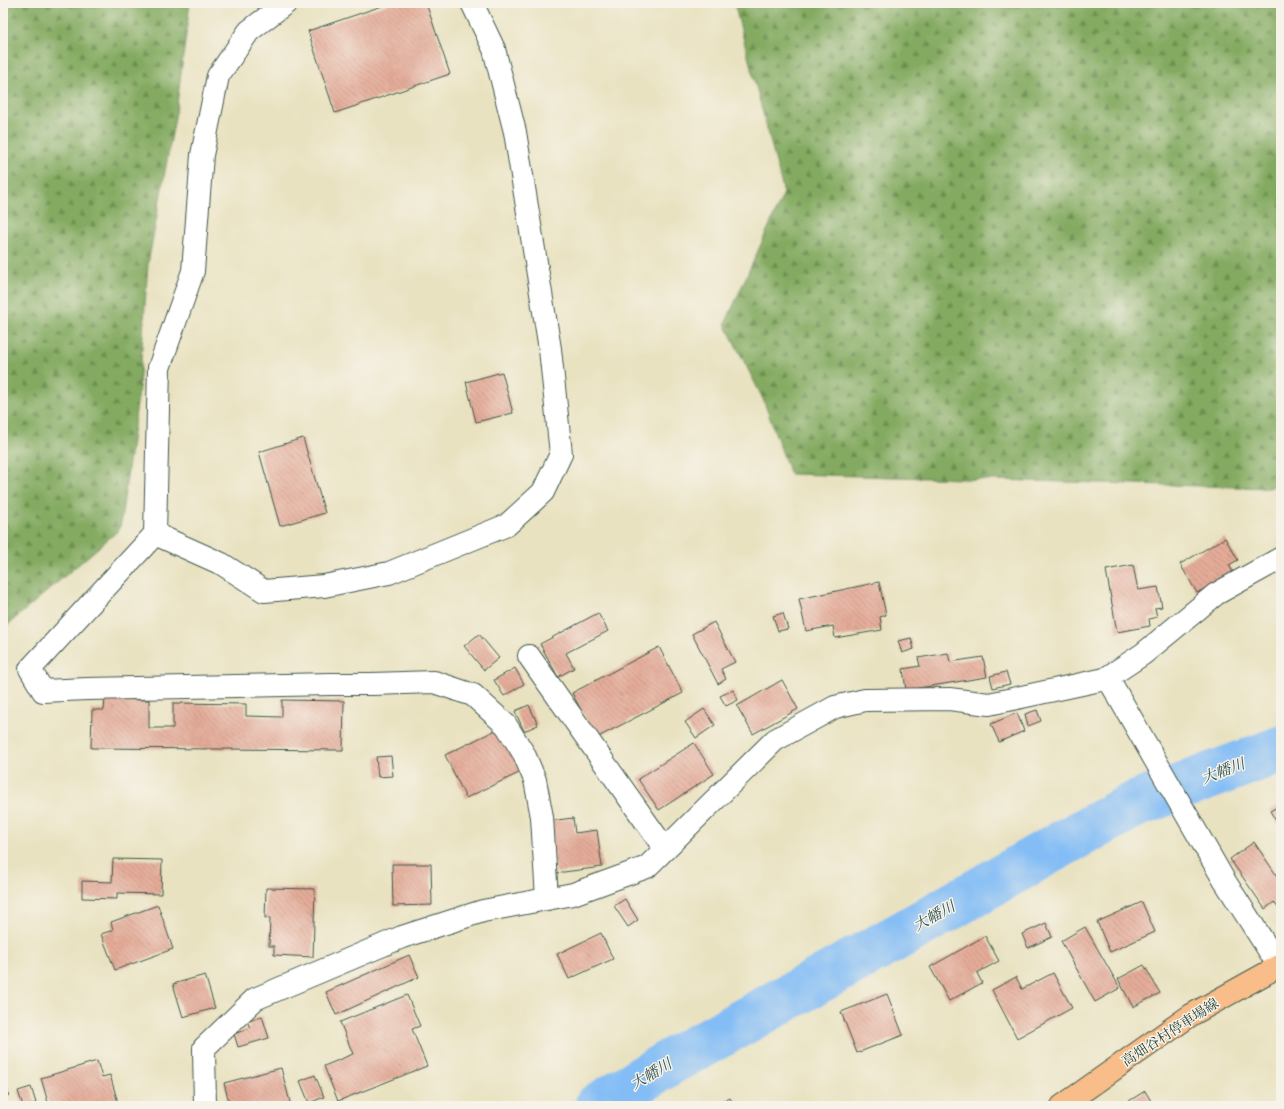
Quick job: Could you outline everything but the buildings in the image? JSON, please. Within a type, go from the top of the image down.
[{"type":"main road","name":"高畑谷村停車場線","points":[[1062,1106],[1191,1015],[1280,965]]},
{"type":"street","points":[[286,3],[249,31],[218,76],[202,155],[193,271],[159,368],[155,534],[30,669],[43,691],[434,682],[473,694],[506,724],[524,754],[535,780],[542,816],[547,899]]},
{"type":"street","points":[[155,534],[222,564],[264,591],[324,586],[389,573],[507,525],[543,492],[561,454],[550,349],[515,132],[494,49],[472,3]]},
{"type":"street","points":[[205,1106],[204,1048],[255,999],[402,937],[483,911],[572,894],[647,867],[775,740],[835,707],[865,700],[949,699],[989,704],[1108,682],[1216,594],[1281,558]]},
{"type":"street","points":[[529,656],[665,849]]},
{"type":"street","points":[[1108,682],[1224,880],[1280,965]]},
{"type":"green space","points":[[3,3],[190,3],[176,112],[148,264],[139,389],[120,529],[3,629]]},
{"type":"green space","points":[[734,3],[1281,3],[1281,483],[1269,488],[790,474],[763,399],[725,324],[784,193]]},
{"type":"waterway","name":"大幡川","points":[[598,1106],[670,1062],[903,934],[1054,848],[1136,804],[1281,749]]}]
